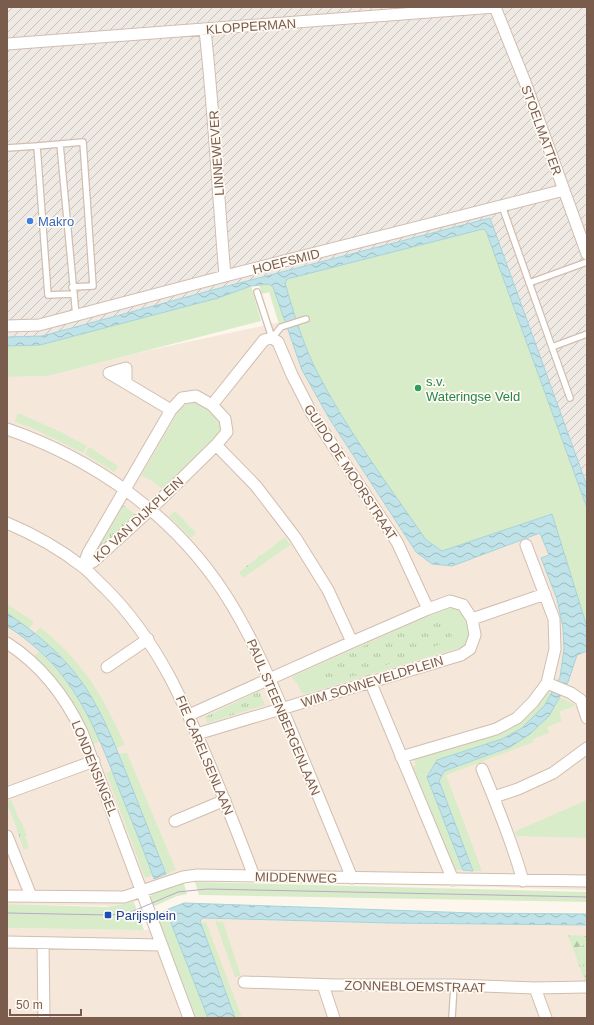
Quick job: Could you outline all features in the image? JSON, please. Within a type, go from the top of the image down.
[{"type":"street","name":"KLOPPERMAN","points":[[7,44],[495,7]]},
{"type":"street","name":"STOELMATTER","points":[[495,7],[525,82],[587,254]]},
{"type":"street","name":"LINNEWEVER","points":[[205,30],[214,113],[225,276]]},
{"type":"street","name":"HOEFSMID","points":[[7,326],[39,325],[76,316],[225,276],[564,190]]},
{"type":"street","points":[[212,405],[264,340],[272,338]]},
{"type":"street","name":"GUIDO DE MOORSTRAAT","points":[[272,338],[278,342],[292,375],[312,414],[397,542],[428,609]]},
{"type":"street","points":[[126,383],[171,410]]},
{"type":"street","name":"KO VAN DIJKPLEIN","points":[[196,396],[212,405],[225,419],[227,432],[216,445],[150,509],[94,561],[83,567],[88,553],[171,410],[182,398],[196,396]]},
{"type":"street","name":"PAUL STEENBERGENLAAN","points":[[7,429],[36,439],[91,467],[125,489],[171,528],[191,550],[221,588],[249,634],[270,679],[352,878]]},
{"type":"street","points":[[216,445],[256,486],[295,537],[328,590],[352,642]]},
{"type":"street","name":"FIE CARELSENLAAN","points":[[7,523],[43,541],[83,567],[116,599],[148,639],[173,680],[189,715],[225,800],[254,876]]},
{"type":"street","points":[[401,757],[496,729],[517,718],[550,684],[555,649],[554,619],[526,545]]},
{"type":"street","points":[[189,715],[352,642],[450,601],[464,605],[472,619],[545,594]]},
{"type":"street","name":"WIM SONNEVELDPLEIN","points":[[197,734],[461,655],[470,649],[475,635],[472,619]]},
{"type":"street","points":[[107,667],[148,639]]},
{"type":"street","name":"LONDENSINGEL","points":[[7,643],[31,661],[61,694],[77,720],[94,761],[141,891]]},
{"type":"street","points":[[370,681],[453,880]]},
{"type":"street","points":[[550,684],[571,693],[581,700],[587,718]]},
{"type":"street","points":[[494,797],[518,789],[553,773],[587,748]]},
{"type":"street","points":[[7,793],[94,761]]},
{"type":"street","points":[[482,769],[517,860],[522,880]]},
{"type":"street","points":[[175,821],[225,800]]},
{"type":"street","points":[[7,836],[31,896]]},
{"type":"street","name":"MIDDENWEG","points":[[7,896],[124,897],[190,875],[587,881]]},
{"type":"street","points":[[141,891],[189,1018]]},
{"type":"street","points":[[7,942],[162,945]]},
{"type":"street","points":[[43,943],[44,1018]]},
{"type":"street","name":"ZONNEBLOEMSTRAAT","points":[[244,982],[323,985],[454,985],[535,988],[586,987]]},
{"type":"street","points":[[323,985],[334,1018]]},
{"type":"street","points":[[535,988],[546,1018]]},
{"type":"lane","points":[[7,148],[83,142],[93,286],[72,287]]},
{"type":"lane","points":[[60,144],[72,287],[76,316]]},
{"type":"lane","points":[[37,146],[48,295],[73,294]]},
{"type":"lane","points":[[502,206],[570,398]]},
{"type":"lane","points":[[529,283],[587,262]]},
{"type":"lane","points":[[257,292],[272,338]]},
{"type":"lane","points":[[272,338],[281,327],[306,319]]},
{"type":"lane","points":[[552,347],[587,334]]},
{"type":"lane","points":[[452,1018],[454,985]]},
{"type":"shaded area","points":[[7,7],[587,7],[587,486],[490,218],[42,337],[7,337]]},
{"type":"shaded area","points":[[285,321],[302,370],[329,418],[416,552],[452,566],[540,533],[549,555],[541,558],[557,599],[563,628],[564,649],[577,655],[587,651],[587,890],[200,881],[179,883],[134,902],[113,906],[7,904],[7,377],[48,376],[137,353]]},
{"type":"shaded area","points":[[7,858],[15,877],[21,890],[7,890]]},
{"type":"shaded area","points":[[203,918],[390,923],[587,925],[587,1018],[235,1018],[200,921]]},
{"type":"shaded area","points":[[7,928],[160,930],[193,1018],[7,1018]]},
{"type":"green space","name":"s.v. Wateringse Veld","points":[[483,229],[486,231],[587,508],[587,627],[552,514],[442,551],[426,540],[367,455],[326,389],[306,346],[285,283],[287,279]]},
{"type":"green space","points":[[269,284],[273,287],[285,321],[279,324],[269,292],[262,294],[259,285]]},
{"type":"green space","points":[[251,286],[261,321],[48,376],[7,377],[7,346],[40,345],[218,298]]},
{"type":"green space","points":[[193,401],[212,411],[224,428],[162,489],[149,479],[141,476],[178,412],[186,404]]},
{"type":"green space","points":[[18,413],[61,432],[87,446],[83,453],[30,427],[15,422]]},
{"type":"green space","points":[[89,447],[118,466],[114,472],[85,454]]},
{"type":"green space","points":[[122,504],[137,516],[101,550],[96,546]]},
{"type":"green space","points":[[175,511],[196,533],[191,538],[169,516]]},
{"type":"green space","points":[[285,537],[290,545],[243,578],[239,572]]},
{"type":"green space","points":[[7,604],[34,622],[29,629],[7,613]]},
{"type":"green space","points":[[446,605],[457,607],[462,613],[470,632],[470,639],[463,650],[462,647],[305,694],[301,692],[297,683],[291,677],[446,608]]},
{"type":"green space","points":[[435,620],[446,624],[452,635],[448,642],[406,656],[371,672],[321,683],[315,672],[361,647]]},
{"type":"green space","points":[[40,627],[69,653],[93,684],[114,721],[125,745],[116,748],[106,725],[80,680],[49,645],[35,633]]},
{"type":"green space","points":[[39,651],[50,662],[74,693],[101,741],[93,744],[81,720],[33,658]]},
{"type":"green space","points":[[547,690],[551,693],[545,705],[522,728],[502,739],[437,760],[427,777],[463,870],[455,870],[413,767],[416,765],[413,758],[496,735],[520,722],[536,708]]},
{"type":"green space","points":[[259,691],[265,705],[207,723],[205,717]]},
{"type":"green space","points":[[559,697],[576,705],[559,712],[562,721],[547,727],[549,733],[533,739],[534,742],[446,775],[482,871],[473,871],[439,780],[444,770],[487,756],[514,744],[527,736],[539,727],[549,716]]},
{"type":"green space","points":[[127,753],[176,870],[166,874],[118,754]]},
{"type":"green space","points":[[112,770],[153,875],[145,878],[106,773]]},
{"type":"green space","points":[[11,800],[20,821],[15,823],[7,804],[7,801]]},
{"type":"green space","points":[[587,800],[587,838],[516,836],[515,832],[518,830]]},
{"type":"green space","points":[[21,821],[27,836],[20,839],[15,823]]},
{"type":"green space","points":[[25,837],[29,848],[24,850],[20,839]]},
{"type":"green space","points":[[181,881],[184,884],[187,894],[177,896],[152,906],[150,898],[153,892]]},
{"type":"green space","points":[[195,882],[587,892],[587,902],[199,895]]},
{"type":"green space","points":[[134,902],[144,930],[7,928],[7,904],[105,907]]},
{"type":"green space","points":[[166,910],[208,1018],[193,1018],[154,914]]},
{"type":"green space","points":[[215,921],[223,922],[241,976],[235,977]]},
{"type":"green space","points":[[206,922],[242,1018],[235,1018],[200,923]]},
{"type":"green space","points":[[568,935],[587,936],[587,944],[578,947],[587,978],[587,984],[586,984]]},
{"type":"green space","points":[[587,944],[587,978],[578,947]]},
{"type":"water","points":[[490,218],[587,486],[587,508],[486,231],[483,229],[287,279],[285,283],[306,346],[326,389],[367,455],[426,540],[442,551],[552,514],[587,627],[587,651],[577,655],[568,682],[549,716],[530,734],[510,747],[444,771],[439,781],[473,871],[463,870],[427,777],[437,760],[502,739],[522,728],[545,705],[560,677],[564,649],[563,628],[557,599],[541,558],[549,555],[540,533],[452,566],[432,564],[416,552],[329,418],[302,370],[273,287],[269,284],[251,286],[218,298],[40,345],[7,346],[7,337],[42,336]]},
{"type":"water","points":[[7,613],[35,633],[52,648],[84,685],[105,722],[166,874],[154,879],[101,744],[91,721],[79,700],[49,661],[30,643],[7,626]]},
{"type":"water","points":[[184,903],[474,913],[587,914],[587,925],[390,923],[203,918],[200,921],[235,1018],[208,1018],[166,910]]},
{"type":"tram line","points":[[7,913],[123,914],[178,892],[207,889],[587,897]]},
{"type":"place","name":"Makro","points":[[30,221]]},
{"type":"place","name":"s.v. Wateringse Veld","points":[[418,388]]},
{"type":"place","name":"Parijsplein","points":[[108,915]]}]
